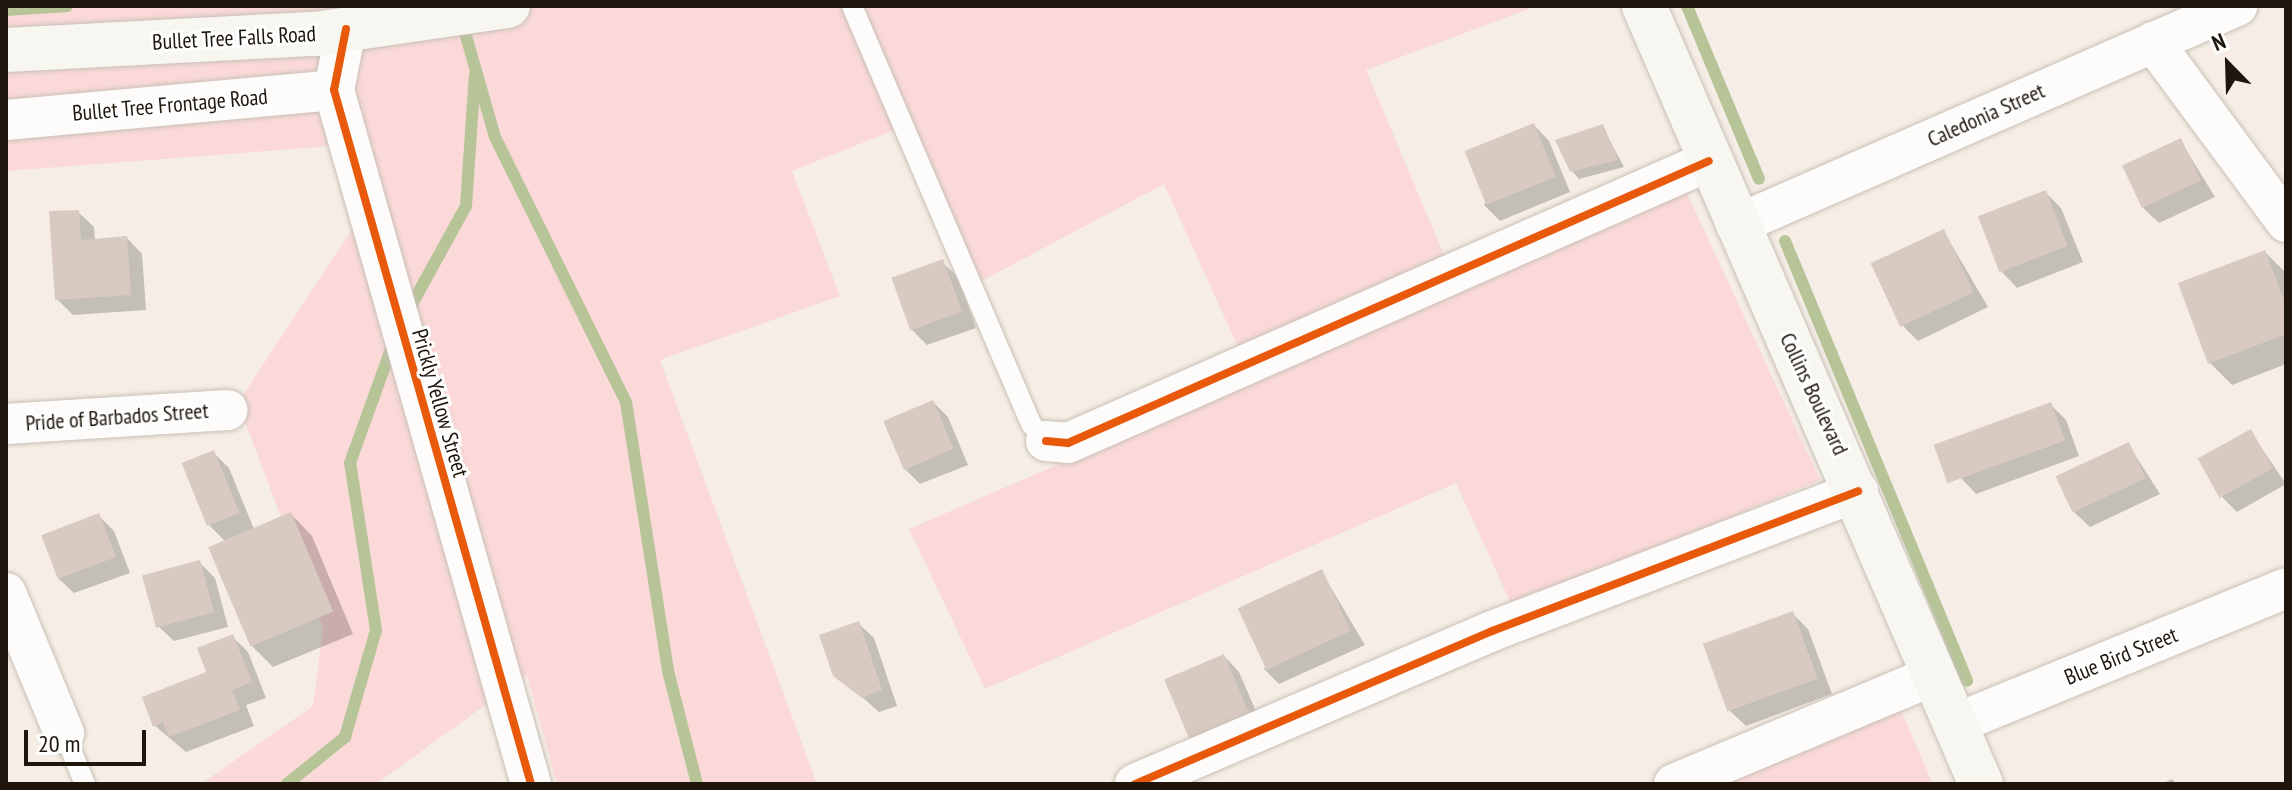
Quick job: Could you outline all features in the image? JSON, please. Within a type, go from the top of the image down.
[{"type":"main road","name":"Bullet Tree Falls Road","points":[[6,50],[346,29],[508,6]]},
{"type":"main road","name":"Collins Boulevard","points":[[1644,6],[1736,225],[1858,491],[1981,784]]},
{"type":"street","name":"Caledonia Street","points":[[1736,225],[2237,6]]},
{"type":"street","name":"Prickly Yellow Street","points":[[346,29],[334,90],[531,784]]},
{"type":"street","points":[[2153,42],[2286,222]]},
{"type":"street","name":"Bullet Tree Frontage Road","points":[[6,120],[334,90]]},
{"type":"street","points":[[1046,441],[1068,443],[1709,161]]},
{"type":"street","name":"Pride of Barbados Street","points":[[6,424],[228,410]]},
{"type":"street","points":[[1135,784],[1492,631],[1858,491]]},
{"type":"street","name":"Blue Bird Street","points":[[1955,724],[2286,588]]},
{"type":"street","points":[[6,593],[64,733]]},
{"type":"street","points":[[1674,784],[1934,675]]},
{"type":"lane","points":[[852,6],[1031,424],[1046,441]]},
{"type":"lane","points":[[64,733],[85,784]]},
{"type":"shaded area","points":[[6,6],[1537,6],[1366,70],[1456,283],[1686,191],[1820,480],[1513,608],[1456,483],[985,689],[909,529],[1253,380],[1164,184],[976,284],[912,123],[792,171],[840,296],[660,360],[817,784],[557,784],[527,675],[376,784],[201,784],[313,706],[323,629],[238,403],[375,194],[359,144],[6,171]]},
{"type":"shaded area","points":[[1892,690],[1933,784],[1662,784]]},
{"type":"building","points":[[1534,123],[1556,177],[1486,205],[1464,151]]},
{"type":"building","points":[[1603,124],[1618,160],[1570,172],[1555,140]]},
{"type":"building","points":[[2181,138],[2201,181],[2142,208],[2122,165]]},
{"type":"building","points":[[2046,190],[2068,246],[1999,272],[1978,216]]},
{"type":"building","points":[[79,210],[81,240],[127,236],[131,295],[55,300],[49,211]]},
{"type":"building","points":[[1944,229],[1974,292],[1900,327],[1871,263]]},
{"type":"building","points":[[2265,250],[2286,305],[2286,334],[2208,364],[2178,283]]},
{"type":"building","points":[[943,259],[962,312],[910,330],[891,278]]},
{"type":"building","points":[[933,400],[954,449],[904,470],[883,421]]},
{"type":"building","points":[[2051,402],[2065,441],[1948,483],[1934,445]]},
{"type":"building","points":[[2251,429],[2273,468],[2219,498],[2198,459]]},
{"type":"building","points":[[2129,442],[2146,478],[2072,512],[2056,476]]},
{"type":"building","points":[[214,450],[239,513],[207,526],[182,463]]},
{"type":"building","points":[[291,512],[333,611],[250,647],[208,547]]},
{"type":"building","points":[[99,513],[116,557],[58,579],[41,535]]},
{"type":"building","points":[[200,560],[214,612],[156,628],[142,576]]},
{"type":"building","points":[[1322,569],[1351,631],[1266,670],[1238,608]]},
{"type":"building","points":[[1793,611],[1818,679],[1727,711],[1703,644]]},
{"type":"building","points":[[859,621],[882,690],[862,698],[833,676],[819,635]]},
{"type":"building","points":[[233,634],[252,682],[232,690],[240,710],[169,737],[163,722],[153,727],[142,697],[206,672],[197,648]]},
{"type":"building","points":[[1224,654],[1250,715],[1190,740],[1164,679]]},
{"type":"waterway","points":[[6,10],[67,6]]},
{"type":"waterway","points":[[1687,6],[1759,179]]},
{"type":"waterway","points":[[462,22],[495,137],[626,402],[668,671],[697,784]]},
{"type":"waterway","points":[[407,313],[466,206],[475,75]]},
{"type":"waterway","points":[[1785,241],[1967,681]]},
{"type":"waterway","points":[[287,784],[345,737],[376,630],[350,463],[394,341]]},
{"type":"cycle path","points":[[346,29],[334,90],[531,784]]},
{"type":"cycle path","points":[[1046,441],[1068,443],[1709,161]]},
{"type":"cycle path","points":[[1135,784],[1492,631],[1858,491]]}]
